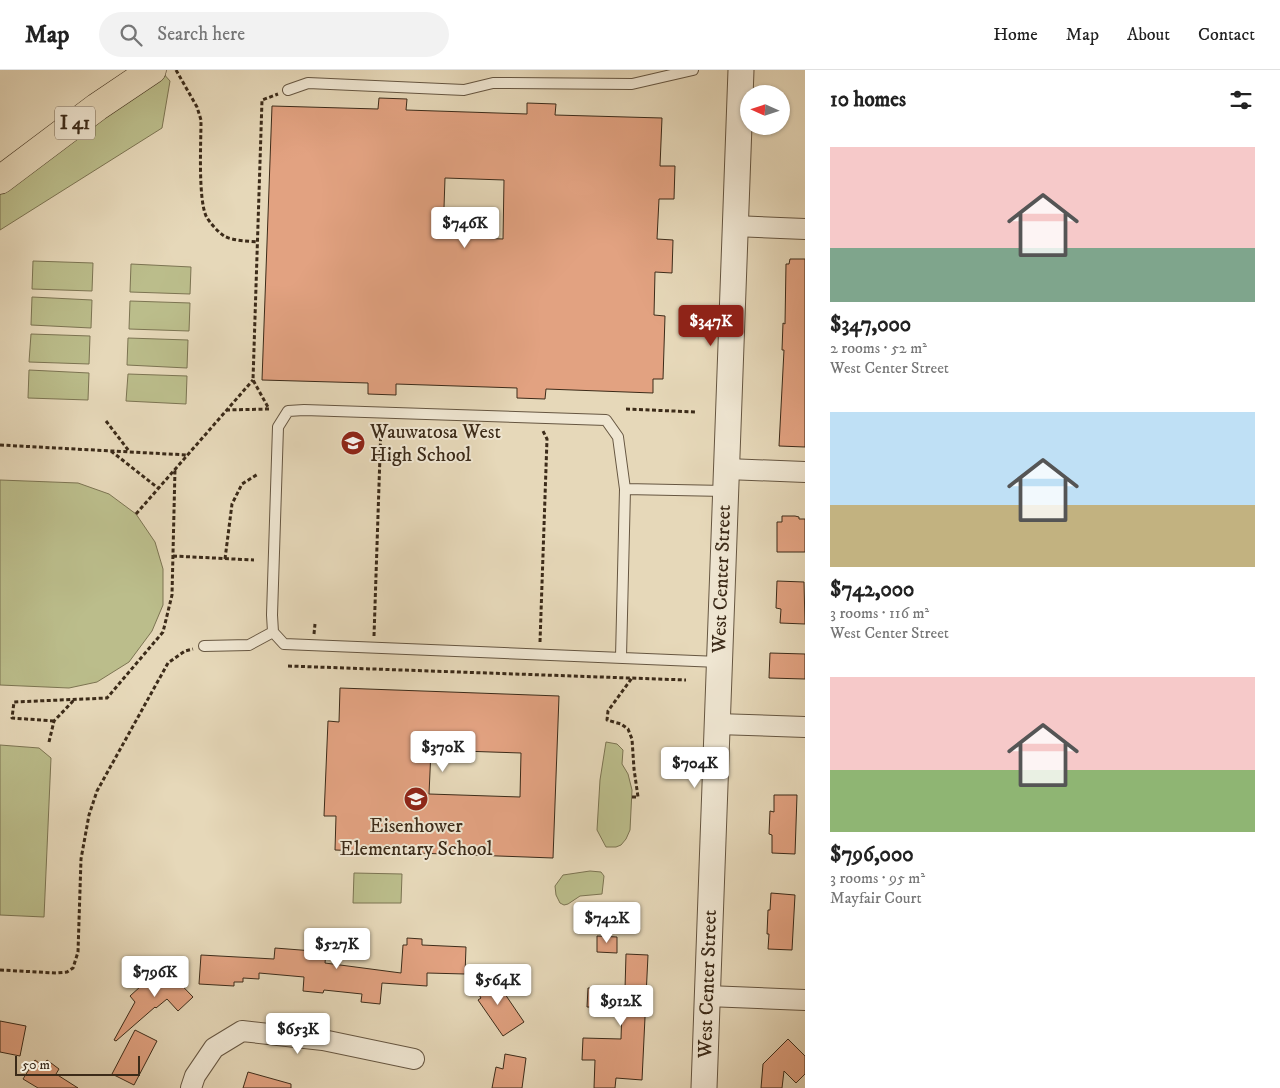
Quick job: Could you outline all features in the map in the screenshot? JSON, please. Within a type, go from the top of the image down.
[{"type":"highway","name":"I 41","points":[[0,180],[96,107],[152,70]]},
{"type":"street","name":"West Center Street","points":[[704,1088],[741,70]]},
{"type":"street","points":[[734,226],[805,229]]},
{"type":"street","points":[[726,480],[805,472]]},
{"type":"street","points":[[717,724],[805,727]]},
{"type":"street","points":[[707,996],[805,1000]]},
{"type":"street","points":[[191,1088],[195,1076],[214,1048],[242,1031],[323,1040],[414,1059]]},
{"type":"lane","points":[[288,90],[308,83],[464,90],[493,83],[632,84],[693,70]]},
{"type":"lane","points":[[621,658],[626,489],[618,437],[606,420],[380,412],[288,411],[278,427],[272,615],[273,632],[284,644],[539,655],[719,662]]},
{"type":"lane","points":[[626,489],[726,480]]},
{"type":"lane","points":[[204,646],[249,645],[273,632]]},
{"type":"path","points":[[176,70],[197,107],[201,120],[203,203],[206,216],[214,227],[225,236],[258,242]]},
{"type":"path","points":[[226,410],[269,409],[253,380],[262,100],[288,90]]},
{"type":"path","points":[[136,514],[253,380]]},
{"type":"path","points":[[626,409],[696,412]]},
{"type":"path","points":[[373,669],[382,430],[380,412]]},
{"type":"path","points":[[536,418],[547,439],[539,655]]},
{"type":"path","points":[[106,421],[129,452]]},
{"type":"path","points":[[0,445],[187,455]]},
{"type":"path","points":[[110,451],[158,488]]},
{"type":"path","points":[[54,721],[12,718],[14,702],[107,698],[163,632],[172,595],[175,469]]},
{"type":"path","points":[[225,559],[232,504],[242,484],[258,474]]},
{"type":"path","points":[[173,556],[254,560]]},
{"type":"path","points":[[0,970],[56,973],[67,972],[73,968],[78,952],[84,835],[97,791],[168,663],[186,650],[204,646]]},
{"type":"path","points":[[288,666],[686,680]]},
{"type":"path","points":[[632,678],[608,711],[607,720],[622,724],[628,729],[632,739],[638,797],[632,797]]},
{"type":"path","points":[[49,742],[54,721],[76,699]]},
{"type":"green space","points":[[162,72],[170,81],[162,128],[0,230],[0,190]]},
{"type":"green space","points":[[33,261],[93,263],[92,291],[32,289]]},
{"type":"green space","points":[[131,264],[191,267],[190,294],[130,292]]},
{"type":"green space","points":[[32,297],[92,300],[91,328],[31,325]]},
{"type":"green space","points":[[130,301],[190,303],[189,331],[129,329]]},
{"type":"green space","points":[[31,334],[90,336],[89,364],[29,362]]},
{"type":"green space","points":[[128,338],[188,340],[187,368],[127,365]]},
{"type":"green space","points":[[29,370],[89,373],[88,400],[28,398]]},
{"type":"green space","points":[[128,374],[187,376],[186,404],[126,401]]},
{"type":"green space","points":[[0,480],[78,483],[109,494],[136,514],[155,542],[163,569],[163,605],[152,631],[129,662],[97,682],[69,688],[0,685]]},
{"type":"green space","points":[[606,742],[617,744],[623,750],[622,764],[628,774],[632,790],[630,830],[626,839],[621,845],[616,847],[606,847],[597,830],[600,780]]},
{"type":"green space","points":[[0,745],[39,748],[51,758],[44,917],[0,915]]},
{"type":"green space","points":[[590,871],[601,872],[604,876],[602,894],[580,896],[564,905],[560,903],[556,895],[555,886],[563,875]]},
{"type":"green space","points":[[354,873],[402,874],[401,903],[353,903]]},
{"type":"building","points":[[379,98],[407,99],[406,110],[527,114],[527,103],[556,104],[555,115],[662,118],[660,166],[675,166],[674,199],[659,199],[657,239],[673,240],[672,273],[655,272],[654,315],[665,316],[663,379],[653,379],[653,393],[546,389],[545,399],[517,398],[517,388],[396,384],[396,395],[368,394],[368,383],[262,380],[272,106],[378,109]],"holes":[[[445,178],[504,180],[503,239],[443,237]]]},
{"type":"building","points":[[790,259],[805,259],[805,447],[779,446],[786,264],[789,264]]},
{"type":"building","points":[[782,516],[795,516],[799,517],[799,519],[805,519],[805,552],[777,552],[777,522],[782,522]]},
{"type":"building","points":[[777,581],[804,582],[805,624],[780,623],[781,609],[776,608]]},
{"type":"building","points":[[770,653],[805,654],[805,679],[769,678]]},
{"type":"building","points":[[340,688],[559,696],[553,858],[335,850],[336,816],[324,816],[328,721],[339,722]],"holes":[[[431,750],[521,753],[520,797],[429,794]]]},
{"type":"building","points":[[774,795],[797,795],[795,854],[772,853],[772,835],[769,834],[770,811],[774,812]]},
{"type":"building","points":[[771,893],[795,895],[792,950],[768,949],[768,910],[770,910]]},
{"type":"building","points":[[597,936],[617,937],[617,953],[597,952]]},
{"type":"building","points":[[407,938],[422,939],[422,945],[466,947],[465,974],[427,973],[427,986],[382,983],[380,1004],[361,1002],[362,994],[324,990],[323,993],[303,991],[304,977],[259,973],[259,979],[243,978],[243,982],[234,982],[234,986],[199,984],[201,955],[274,959],[275,948],[326,952],[325,963],[401,973],[403,945],[407,945]]},
{"type":"building","points":[[626,954],[648,955],[642,1080],[616,1078],[615,1088],[594,1088],[595,1060],[582,1060],[583,1038],[621,1039],[622,1008],[587,1007],[588,988],[625,989]]},
{"type":"building","points":[[163,966],[193,997],[178,1011],[167,999],[116,1041],[114,1040],[135,1002],[130,996]]},
{"type":"building","points":[[492,975],[524,1022],[503,1036],[478,1000],[481,998],[474,987]]},
{"type":"building","points":[[0,1021],[26,1026],[20,1056],[0,1052]]},
{"type":"building","points":[[135,1030],[157,1041],[134,1085],[112,1074]]},
{"type":"building","points":[[788,1039],[805,1056],[805,1074],[796,1083],[784,1071],[782,1088],[761,1088],[763,1064]]},
{"type":"building","points":[[505,1054],[526,1058],[522,1088],[492,1088],[496,1067],[503,1069]]},
{"type":"building","points":[[35,1060],[43,1066],[47,1060],[59,1069],[56,1074],[78,1088],[38,1088],[23,1079]]},
{"type":"building","points":[[248,1072],[291,1084],[291,1088],[243,1088]]},
{"type":"place","name":"Wauwatosa West High School","points":[[353,443]]},
{"type":"place","name":"Eisenhower Elementary School","points":[[416,799]]}]
